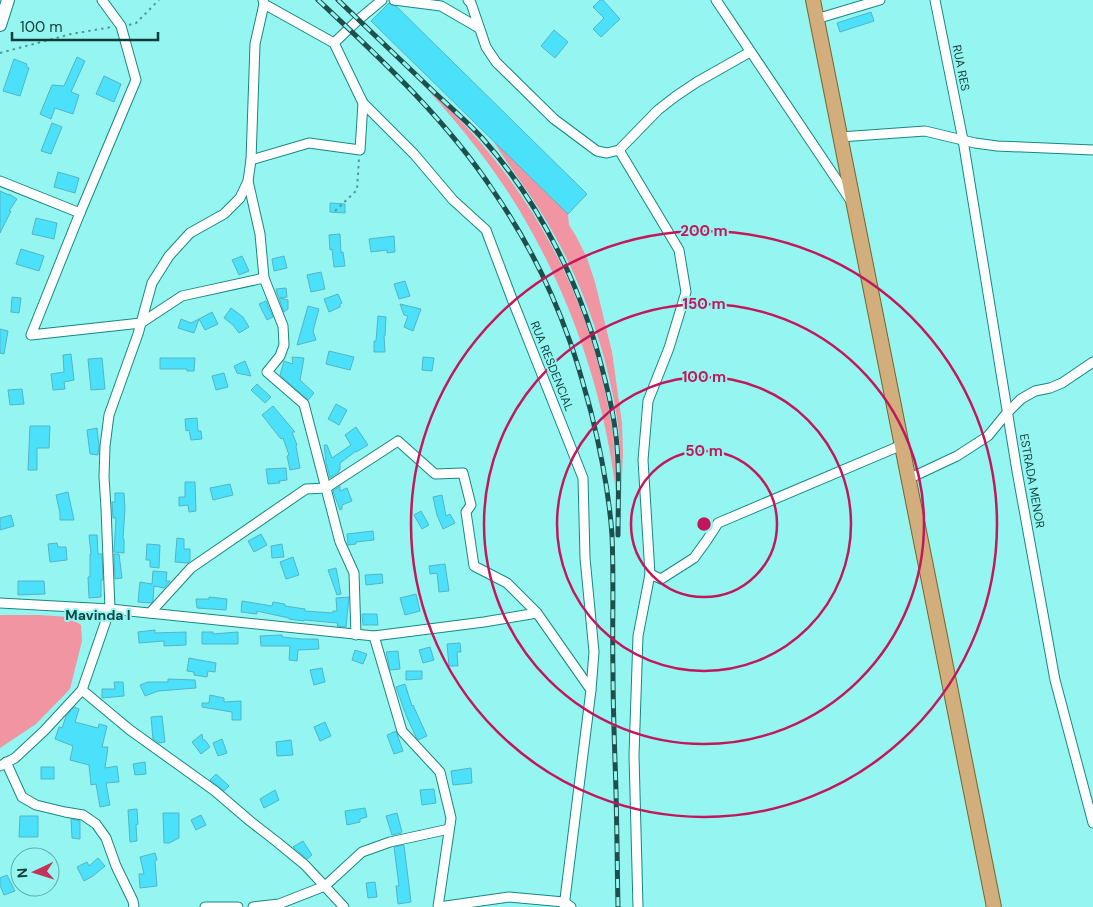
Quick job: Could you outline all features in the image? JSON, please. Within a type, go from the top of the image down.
[{"type":"main road","points":[[813,0],[994,907]]},
{"type":"street","points":[[0,25],[8,0]]},
{"type":"street","points":[[102,0],[121,26],[136,80],[31,335],[141,323],[182,296],[264,278]]},
{"type":"street","points":[[334,43],[382,0]]},
{"type":"street","points":[[394,0],[441,6],[479,28]]},
{"type":"street","points":[[468,0],[471,3],[486,47],[496,62],[554,119],[597,151],[607,153],[619,150],[658,110],[676,96],[750,52]]},
{"type":"street","points":[[716,0],[854,205]]},
{"type":"street","points":[[816,19],[880,0]]},
{"type":"street","name":"RUA RES","points":[[935,0],[963,140]]},
{"type":"street","points":[[134,907],[106,838],[96,824],[83,814],[36,805],[22,797],[3,764],[15,758],[44,731],[82,690],[110,609],[104,477],[109,414],[138,334],[152,283],[169,256],[190,233],[224,214],[240,198],[248,181],[251,160],[255,44],[264,2],[334,43],[363,103],[360,150],[308,143],[251,160]]},
{"type":"street","name":"RUA RESDENCIAL","points":[[363,103],[414,154],[453,200],[486,230],[583,478],[585,558],[594,652],[566,905]]},
{"type":"street","points":[[840,137],[925,130],[975,143],[997,146],[1093,150]]},
{"type":"street","name":"ESTRADA MENOR","points":[[963,140],[1008,413],[1056,680],[1093,823]]},
{"type":"street","points":[[619,150],[679,250],[686,292],[669,348],[648,401],[643,460],[650,574],[638,636],[634,755],[638,907]]},
{"type":"street","points":[[0,181],[80,213]]},
{"type":"street","points":[[248,181],[260,234],[264,278],[283,326],[284,345],[280,356],[267,372],[304,404],[340,542],[354,573],[356,635]]},
{"type":"street","points":[[908,479],[957,456],[988,436],[1021,399],[1035,391],[1050,388],[1062,382],[1093,362]]},
{"type":"street","points":[[150,613],[191,568],[306,489],[326,488],[398,441],[435,474],[464,472],[471,505],[466,512],[474,566],[507,583],[537,613],[591,690]]},
{"type":"street","points":[[650,574],[662,579],[694,558],[718,523],[902,445]]},
{"type":"street","points":[[0,603],[110,609],[374,636],[484,622],[537,613]]},
{"type":"street","points":[[374,636],[402,731],[440,772],[451,818],[438,907],[509,897],[566,905]]},
{"type":"street","points":[[82,690],[155,749],[215,791],[305,865],[344,907]]},
{"type":"street","points":[[253,907],[279,904],[325,886],[362,852],[390,842],[449,829]]},
{"type":"street","points":[[205,907],[238,907]]},
{"type":"path","points":[[0,53],[70,34],[136,24],[159,0]]},
{"type":"path","points":[[335,211],[357,190],[360,150]]},
{"type":"shaded area","points":[[418,79],[456,116],[491,155],[521,196],[548,239],[570,284],[588,331],[603,381],[613,434],[616,491],[602,413],[591,374],[579,336],[548,262],[529,226],[498,177],[466,134]]},
{"type":"shaded area","points":[[492,139],[568,214],[569,225],[587,258],[595,282],[612,352],[622,423],[621,497],[620,452],[614,398],[601,346],[583,294],[560,245],[540,211]]},
{"type":"shaded area","points":[[0,615],[69,617],[81,625],[82,641],[70,689],[36,724],[0,748]]},
{"type":"building","points":[[600,0],[603,0],[620,19],[601,37],[593,29],[604,18],[593,7]]},
{"type":"building","points":[[389,3],[396,6],[587,194],[568,214],[371,21]]},
{"type":"building","points":[[871,12],[874,21],[840,32],[837,23]]},
{"type":"building","points":[[554,30],[568,42],[555,58],[541,46]]},
{"type":"building","points":[[77,57],[85,61],[71,92],[79,95],[73,114],[55,108],[51,119],[40,114],[52,85],[64,86]]},
{"type":"building","points":[[14,59],[27,64],[26,66],[29,68],[20,96],[3,91]]},
{"type":"building","points":[[104,76],[121,84],[114,102],[96,94]]},
{"type":"building","points":[[52,123],[62,127],[51,154],[41,151]]},
{"type":"building","points":[[58,172],[79,178],[75,193],[54,187]]},
{"type":"building","points":[[0,191],[17,199],[9,211],[11,211],[0,233]]},
{"type":"building","points":[[330,203],[345,204],[345,213],[330,212]]},
{"type":"building","points":[[36,218],[57,223],[54,239],[32,234]]},
{"type":"building","points":[[340,234],[341,253],[343,252],[345,266],[334,267],[329,235]]},
{"type":"building","points":[[394,236],[395,252],[387,253],[387,250],[371,252],[369,239]]},
{"type":"building","points":[[21,249],[44,256],[39,271],[16,264]]},
{"type":"building","points":[[242,256],[249,271],[239,275],[232,260]]},
{"type":"building","points":[[284,256],[287,268],[274,271],[272,259]]},
{"type":"building","points":[[321,272],[325,289],[311,292],[307,275]]},
{"type":"building","points":[[405,281],[410,296],[399,299],[394,284]]},
{"type":"building","points":[[286,288],[287,297],[280,298],[288,300],[288,309],[284,312],[276,289]]},
{"type":"building","points":[[338,294],[342,303],[340,307],[329,312],[324,299]]},
{"type":"building","points":[[12,297],[21,298],[19,313],[11,312]]},
{"type":"building","points":[[266,301],[273,317],[267,320],[259,304]]},
{"type":"building","points":[[400,304],[421,309],[413,331],[404,327],[408,316],[404,315]]},
{"type":"building","points":[[308,306],[319,309],[313,331],[316,340],[297,345]]},
{"type":"building","points":[[231,308],[243,317],[249,327],[239,333],[224,318]]},
{"type":"building","points":[[212,312],[218,324],[205,330],[199,319]]},
{"type":"building","points":[[378,316],[386,317],[385,352],[374,352]]},
{"type":"building","points":[[181,319],[191,323],[199,319],[194,333],[178,328]]},
{"type":"building","points":[[0,329],[8,331],[4,354],[0,353]]},
{"type":"building","points":[[329,351],[354,357],[350,370],[326,364]]},
{"type":"building","points":[[71,354],[74,380],[64,382],[65,389],[53,390],[51,374],[64,372],[63,355]]},
{"type":"building","points":[[292,357],[304,358],[300,380],[314,393],[308,400],[280,375],[284,361],[293,364]]},
{"type":"building","points":[[423,357],[434,358],[432,371],[422,370]]},
{"type":"building","points":[[102,358],[105,389],[91,390],[88,359]]},
{"type":"building","points":[[160,358],[195,358],[194,371],[187,371],[187,369],[160,369]]},
{"type":"building","points":[[245,361],[251,376],[237,373],[234,366]]},
{"type":"building","points":[[224,373],[228,387],[216,390],[212,376]]},
{"type":"building","points":[[257,384],[271,397],[265,403],[251,390]]},
{"type":"building","points":[[22,389],[24,404],[10,405],[8,390]]},
{"type":"building","points":[[336,404],[347,410],[339,425],[328,419]]},
{"type":"building","points":[[273,406],[295,432],[292,432],[297,445],[300,468],[290,470],[287,456],[289,455],[283,438],[281,439],[262,415]]},
{"type":"building","points":[[197,418],[198,431],[201,431],[202,439],[191,440],[189,430],[186,431],[185,419]]},
{"type":"building","points":[[30,426],[50,426],[49,448],[37,448],[37,470],[28,470]]},
{"type":"building","points":[[356,427],[368,445],[340,463],[339,472],[330,478],[324,445],[327,445],[332,458],[351,445],[345,435]]},
{"type":"building","points":[[97,428],[98,455],[90,454],[87,430]]},
{"type":"building","points":[[286,468],[287,480],[268,484],[266,469]]},
{"type":"building","points":[[185,482],[195,482],[196,511],[189,512],[188,505],[179,506],[179,497],[185,497]]},
{"type":"building","points":[[230,484],[233,495],[213,500],[210,488]]},
{"type":"building","points":[[340,486],[340,491],[347,488],[352,501],[342,505],[340,510],[333,491]]},
{"type":"building","points":[[68,492],[74,520],[60,520],[56,495]]},
{"type":"building","points":[[115,493],[124,493],[124,553],[114,552],[116,518],[113,518],[112,502],[115,502]]},
{"type":"building","points":[[442,495],[446,516],[450,514],[455,523],[443,529],[437,515],[433,497]]},
{"type":"building","points":[[421,511],[429,525],[422,529],[414,515]]},
{"type":"building","points":[[11,515],[14,526],[0,530],[0,518]]},
{"type":"building","points":[[373,531],[374,540],[348,545],[347,534]]},
{"type":"building","points":[[261,534],[267,545],[254,552],[248,541]]},
{"type":"building","points":[[89,535],[97,535],[98,554],[102,554],[103,580],[101,580],[101,597],[89,598],[88,577],[90,577],[91,554]]},
{"type":"building","points":[[177,538],[184,539],[184,549],[190,549],[190,561],[188,563],[175,562]]},
{"type":"building","points":[[57,543],[58,547],[66,547],[67,560],[50,562],[48,544]]},
{"type":"building","points":[[147,544],[160,545],[159,568],[150,567],[150,560],[146,560]]},
{"type":"building","points":[[282,544],[284,557],[272,558],[271,546]]},
{"type":"building","points":[[114,554],[119,554],[122,578],[115,579]]},
{"type":"building","points":[[293,557],[299,575],[286,579],[280,562]]},
{"type":"building","points":[[445,564],[449,591],[439,592],[437,573],[430,574],[429,566]]},
{"type":"building","points":[[336,568],[341,594],[337,595],[328,570]]},
{"type":"building","points":[[153,571],[167,572],[166,581],[170,581],[164,588],[154,586],[153,601],[151,603],[138,602],[140,582],[152,584]]},
{"type":"building","points":[[382,574],[383,583],[366,585],[365,575]]},
{"type":"building","points":[[18,581],[44,581],[45,594],[18,595]]},
{"type":"building","points":[[416,594],[420,611],[405,615],[400,598]]},
{"type":"building","points":[[209,597],[227,599],[226,610],[197,608],[196,599],[209,599]]},
{"type":"building","points":[[349,597],[346,627],[337,626],[338,623],[289,619],[257,611],[257,614],[241,612],[242,601],[272,606],[273,602],[305,609],[305,611],[333,613],[333,611],[337,611],[336,598]]},
{"type":"building","points":[[362,614],[377,614],[378,625],[363,625]]},
{"type":"building","points":[[155,630],[155,633],[186,632],[186,645],[164,646],[164,641],[139,643],[138,632]]},
{"type":"building","points":[[202,632],[213,632],[213,634],[238,632],[238,644],[202,644]]},
{"type":"building","points":[[282,635],[282,637],[318,639],[319,649],[298,650],[297,661],[289,660],[290,646],[261,646],[260,636]]},
{"type":"building","points":[[460,643],[461,652],[457,652],[458,666],[449,666],[447,644]]},
{"type":"building","points":[[430,647],[434,660],[423,663],[419,650]]},
{"type":"building","points":[[355,650],[367,654],[363,664],[352,660]]},
{"type":"building","points":[[398,651],[400,669],[390,670],[386,652]]},
{"type":"building","points":[[189,658],[216,663],[215,672],[208,671],[207,677],[194,675],[194,672],[187,671]]},
{"type":"building","points":[[322,668],[325,682],[314,685],[310,670]]},
{"type":"building","points":[[406,671],[422,671],[422,679],[406,680]]},
{"type":"building","points":[[168,679],[195,680],[196,688],[158,691],[145,696],[140,685],[148,682],[168,682]]},
{"type":"building","points":[[114,682],[123,682],[124,696],[102,698],[102,689],[115,689]]},
{"type":"building","points":[[405,684],[412,706],[427,736],[418,740],[396,687]]},
{"type":"building","points":[[210,695],[224,698],[224,702],[241,701],[241,720],[232,720],[232,712],[202,707],[202,703],[209,703]]},
{"type":"building","points":[[74,707],[79,709],[75,722],[98,728],[99,724],[107,726],[102,747],[108,747],[105,768],[117,766],[119,782],[106,783],[110,805],[100,807],[96,784],[91,785],[89,765],[70,760],[73,746],[55,739],[59,727],[62,728],[66,716]]},
{"type":"building","points":[[162,716],[165,742],[159,743],[153,739],[151,717]]},
{"type":"building","points":[[325,722],[331,736],[320,741],[314,727]]},
{"type":"building","points":[[396,731],[403,751],[394,754],[387,735]]},
{"type":"building","points":[[202,734],[203,740],[210,747],[201,754],[192,742]]},
{"type":"building","points":[[222,739],[227,753],[218,756],[213,743]]},
{"type":"building","points":[[291,740],[293,755],[277,756],[276,742]]},
{"type":"building","points":[[145,762],[146,774],[135,775],[133,764]]},
{"type":"building","points":[[41,767],[54,767],[54,779],[41,779]]},
{"type":"building","points":[[471,768],[472,783],[453,785],[451,771]]},
{"type":"building","points":[[216,774],[229,786],[224,791],[210,780]]},
{"type":"building","points":[[434,789],[436,803],[422,805],[420,790]]},
{"type":"building","points":[[275,790],[279,800],[264,808],[260,799]]},
{"type":"building","points":[[365,808],[367,817],[360,819],[360,822],[347,825],[345,811]]},
{"type":"building","points":[[137,809],[137,841],[130,842],[128,810]]},
{"type":"building","points":[[163,813],[179,813],[179,838],[169,843],[164,843]]},
{"type":"building","points":[[397,813],[402,832],[392,835],[386,816]]},
{"type":"building","points":[[201,815],[206,825],[196,830],[191,820]]},
{"type":"building","points":[[20,816],[38,816],[38,837],[19,837]]},
{"type":"building","points":[[71,819],[80,821],[80,839],[72,838]]},
{"type":"building","points":[[303,841],[312,855],[307,859],[293,847]]},
{"type":"building","points":[[404,845],[411,902],[398,904],[396,886],[399,886],[394,847]]},
{"type":"building","points":[[155,853],[157,860],[155,861],[157,886],[140,888],[139,874],[144,874],[140,857]]},
{"type":"building","points":[[98,858],[105,866],[84,881],[77,867],[87,862],[89,866]]},
{"type":"building","points":[[7,875],[10,881],[10,893],[4,895],[0,885],[0,878]]},
{"type":"building","points":[[375,882],[377,897],[368,898],[366,883]]},
{"type":"railway","points":[[318,0],[412,91],[475,165],[505,209],[536,263],[562,320],[575,357],[591,412],[601,457],[612,535],[613,694],[618,907]]},
{"type":"railway","points":[[338,0],[483,139],[505,165],[524,193],[559,252],[586,315],[610,401],[618,461],[618,535]]},
{"type":"district","name":"Mavinda I","points":[[98,615]]}]
